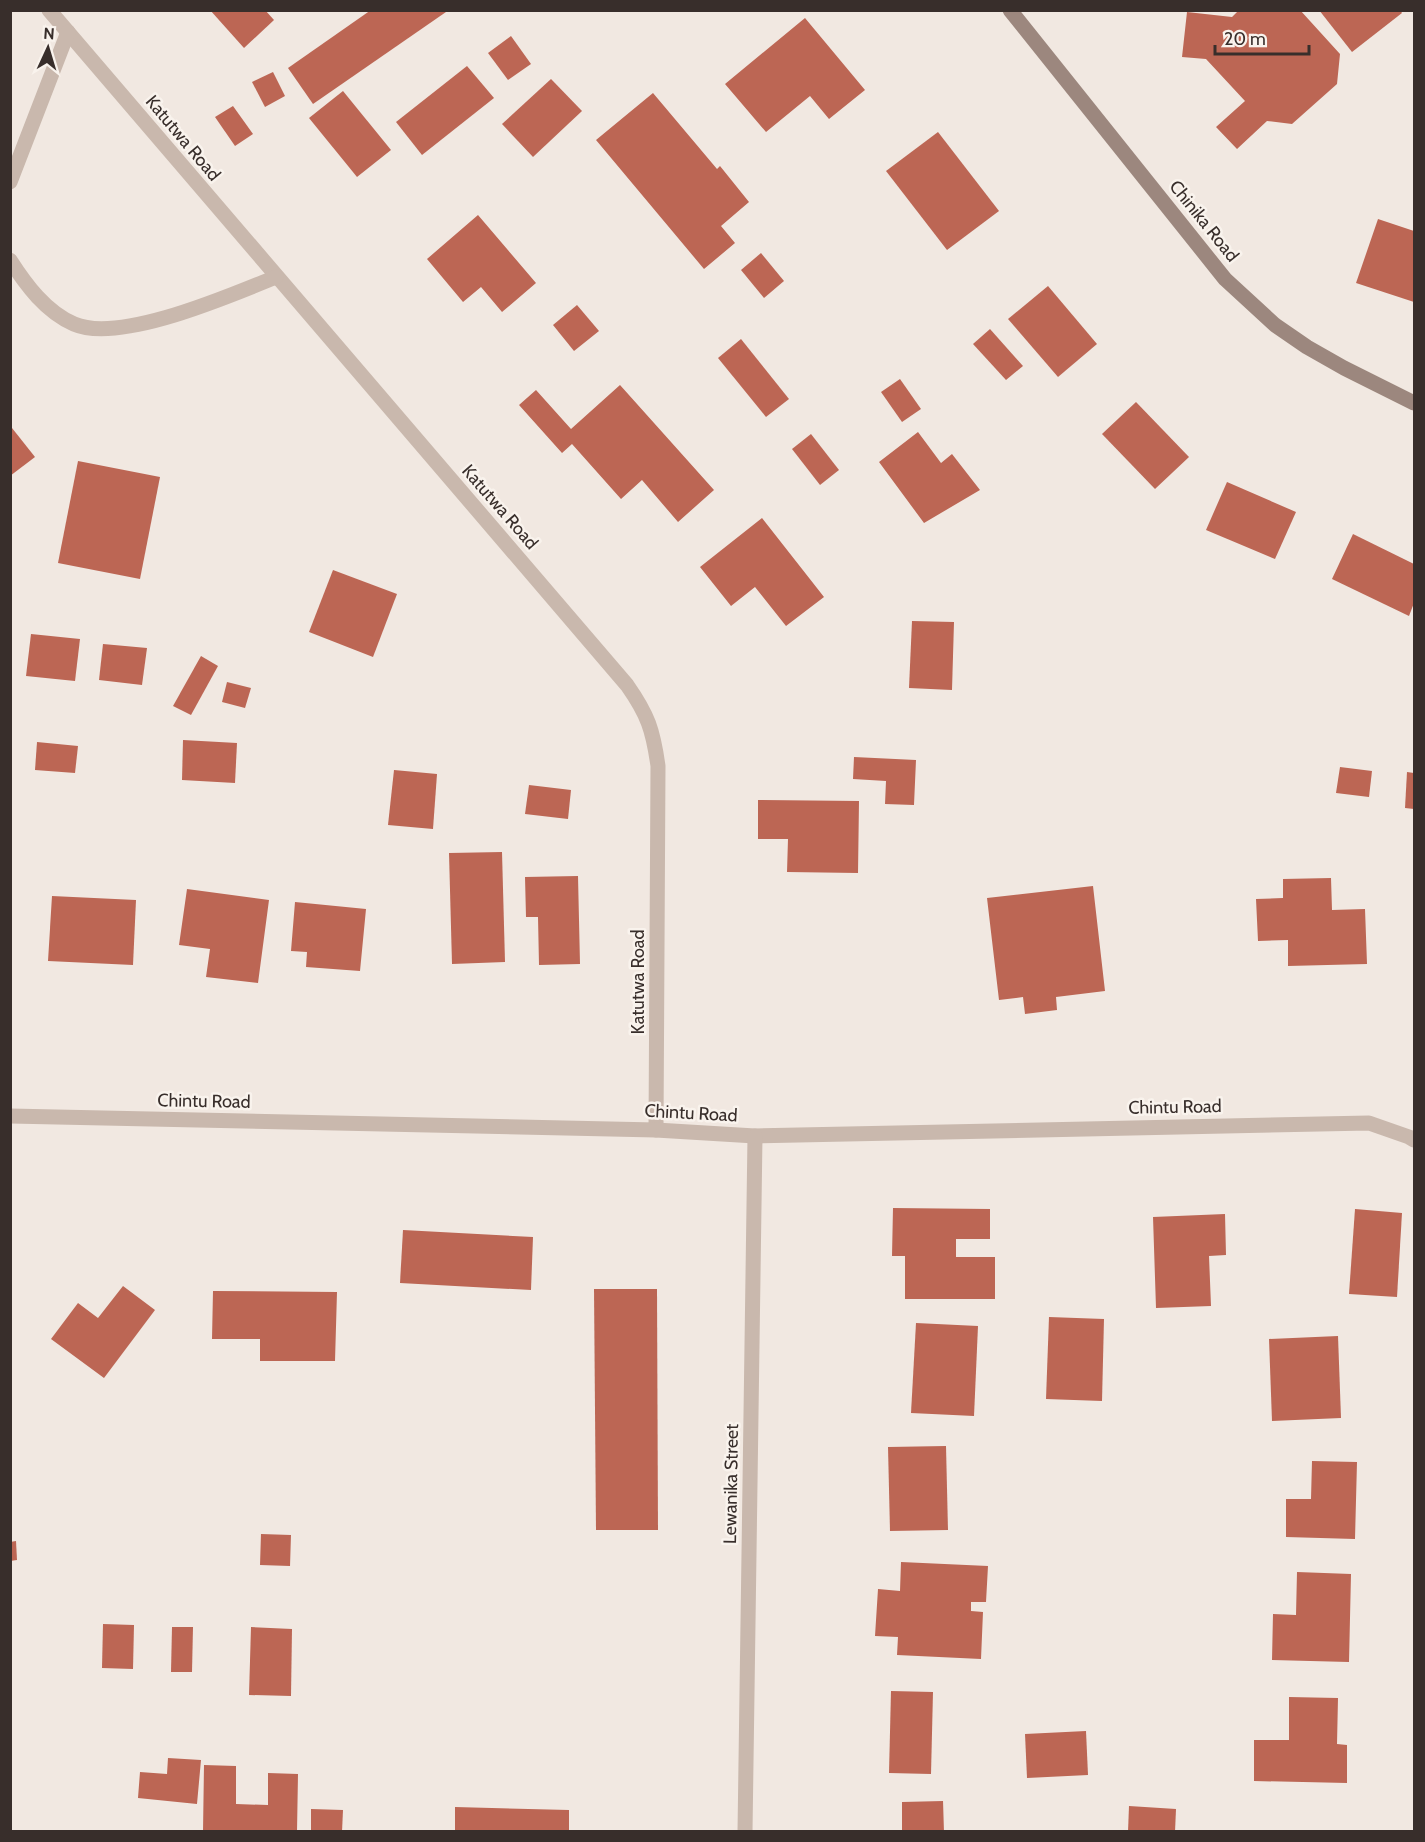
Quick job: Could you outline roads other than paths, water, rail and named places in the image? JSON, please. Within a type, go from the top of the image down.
[{"type":"main road","name":"Chinika Road","points":[[1010,10],[1225,279],[1275,325],[1307,347],[1414,403]]},
{"type":"street","name":"Katutwa Road","points":[[49,10],[627,685],[643,707],[653,734],[658,766],[656,1130]]},
{"type":"street","points":[[10,182],[68,32]]},
{"type":"street","points":[[10,260],[27,285],[60,316],[76,325],[95,329],[118,328],[159,319],[226,297],[276,277]]},
{"type":"street","name":"Chintu Road","points":[[10,1116],[656,1130],[755,1136],[1369,1123],[1414,1140]]},
{"type":"street","name":"Lewanika Street","points":[[745,1832],[755,1136]]}]
